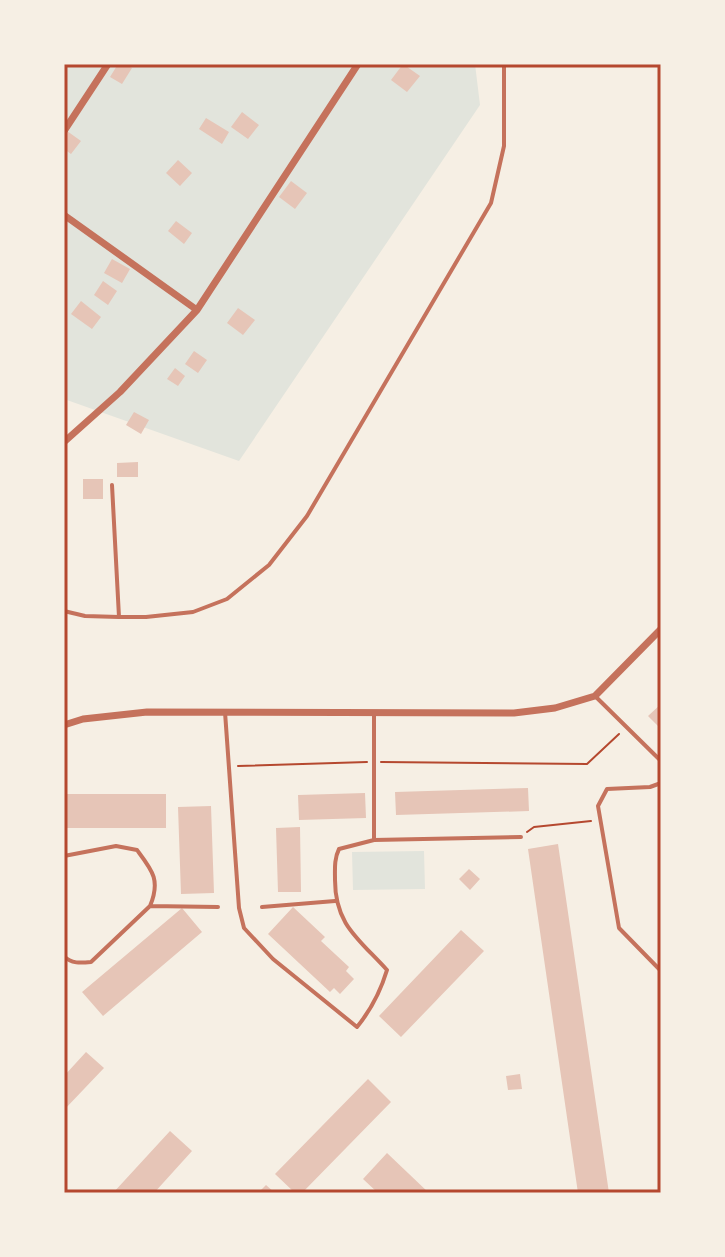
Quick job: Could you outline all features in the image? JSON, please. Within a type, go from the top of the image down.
[{"type":"street","points":[[64,131],[108,64]]},
{"type":"street","points":[[64,442],[120,392],[197,310],[358,64]]},
{"type":"street","points":[[64,215],[197,310]]},
{"type":"street","points":[[64,725],[83,719],[147,712],[514,713],[555,708],[595,696],[661,629]]},
{"type":"lane","points":[[64,611],[85,616],[119,617],[193,612],[227,599],[269,565],[307,516],[491,203],[504,146],[504,64]]},
{"type":"lane","points":[[112,485],[119,617]]},
{"type":"lane","points":[[595,696],[661,761]]},
{"type":"lane","points":[[225,712],[239,908],[244,928],[273,959],[357,1027],[384,982],[387,970],[346,924],[335,901],[335,857],[339,849],[374,840],[521,837]]},
{"type":"lane","points":[[374,712],[374,840]]},
{"type":"lane","points":[[661,783],[650,787],[607,789],[598,806],[619,928],[661,971]]},
{"type":"lane","points":[[64,856],[116,846],[137,850],[153,872],[155,894],[150,906],[91,962],[79,964],[64,956]]},
{"type":"lane","points":[[262,907],[335,901]]},
{"type":"lane","points":[[150,906],[218,907]]},
{"type":"path","points":[[228,767],[374,762],[587,764],[627,727]]},
{"type":"path","points":[[521,837],[534,827],[600,820]]},
{"type":"shaded area","points":[[64,64],[475,64],[480,105],[239,461],[64,399]]},
{"type":"shaded area","points":[[424,851],[425,889],[353,890],[352,852]]},
{"type":"building","points":[[118,64],[132,68],[122,84],[110,77]]},
{"type":"building","points":[[403,64],[420,76],[407,92],[391,80]]},
{"type":"building","points":[[242,112],[259,125],[248,139],[231,127]]},
{"type":"building","points":[[206,118],[229,132],[222,144],[199,129]]},
{"type":"building","points":[[67,131],[81,141],[71,154],[64,149]]},
{"type":"building","points":[[178,160],[192,173],[180,186],[166,173]]},
{"type":"building","points":[[291,181],[307,193],[295,209],[279,197]]},
{"type":"building","points":[[176,221],[192,233],[184,244],[168,231]]},
{"type":"building","points":[[112,259],[130,269],[122,283],[104,273]]},
{"type":"building","points":[[103,281],[117,291],[108,305],[94,295]]},
{"type":"building","points":[[81,301],[101,317],[92,329],[71,314]]},
{"type":"building","points":[[238,308],[255,320],[243,335],[227,323]]},
{"type":"building","points":[[194,351],[207,360],[198,373],[185,364]]},
{"type":"building","points":[[175,368],[185,376],[178,386],[167,379]]},
{"type":"building","points":[[134,412],[149,420],[141,434],[126,425]]},
{"type":"building","points":[[138,462],[138,477],[117,477],[117,463]]},
{"type":"building","points":[[83,479],[103,479],[103,499],[83,499]]},
{"type":"building","points":[[661,704],[661,729],[648,716]]},
{"type":"building","points":[[528,788],[529,811],[396,815],[395,792]]},
{"type":"building","points":[[365,793],[366,818],[299,820],[298,795]]},
{"type":"building","points":[[64,794],[166,794],[166,828],[64,828]]},
{"type":"building","points":[[211,806],[214,893],[181,894],[178,807]]},
{"type":"building","points":[[300,827],[301,892],[278,892],[276,828]]},
{"type":"building","points":[[558,844],[609,1193],[578,1193],[528,849]]},
{"type":"building","points":[[469,869],[480,879],[470,890],[459,879]]},
{"type":"building","points":[[293,907],[325,937],[321,941],[349,967],[346,971],[354,979],[340,994],[334,988],[330,992],[268,934]]},
{"type":"building","points":[[182,908],[202,932],[103,1016],[82,992]]},
{"type":"building","points":[[461,930],[484,951],[401,1037],[379,1016]]},
{"type":"building","points":[[86,1052],[104,1068],[64,1110],[64,1076]]},
{"type":"building","points":[[520,1074],[522,1089],[508,1090],[506,1076]]},
{"type":"building","points":[[368,1079],[391,1102],[302,1193],[295,1193],[275,1174]]},
{"type":"building","points":[[170,1131],[192,1151],[154,1193],[113,1193]]},
{"type":"building","points":[[387,1153],[429,1193],[378,1193],[363,1179]]},
{"type":"building","points":[[266,1185],[275,1193],[258,1193]]}]
